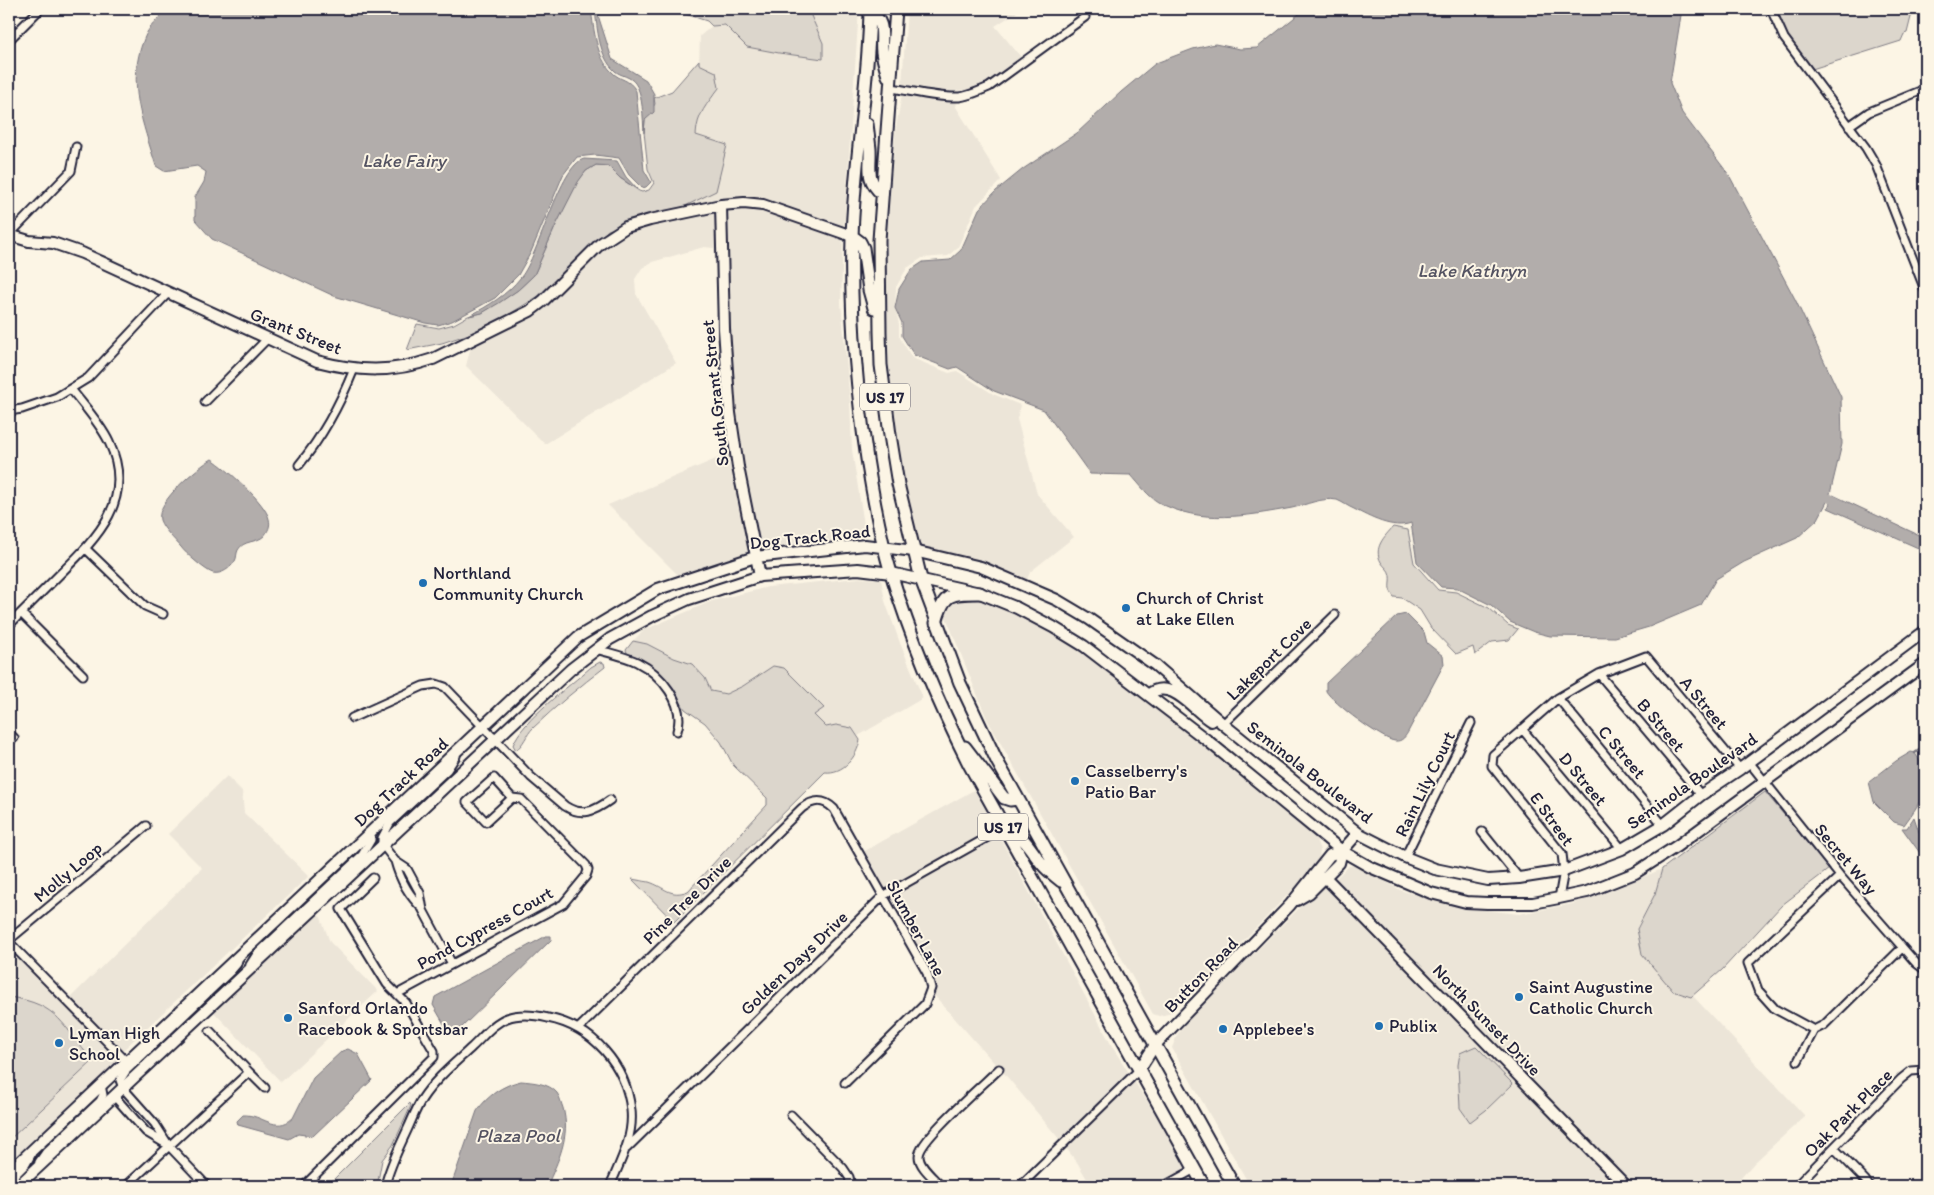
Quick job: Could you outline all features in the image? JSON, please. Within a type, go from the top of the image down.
[{"type":"main road","points":[[870,10],[881,23],[882,52],[891,88]]},
{"type":"main road","name":"US 17","points":[[870,10],[852,236],[853,332],[857,386],[871,487],[891,573],[915,643],[953,732],[1004,828],[1204,1186]]},
{"type":"main road","name":"US 17","points":[[893,11],[891,88],[879,240],[881,365],[898,484],[921,579],[936,623],[977,721],[1234,1186]]},
{"type":"main road","points":[[864,103],[870,149],[870,176],[876,188],[882,194]]},
{"type":"main road","name":"Grant Street","points":[[9,235],[29,241],[53,243],[114,266],[168,293],[317,361],[354,369],[381,370],[403,367],[433,359],[530,311],[543,301],[600,244],[626,227],[650,220],[721,205],[744,203],[763,205],[852,236]]},
{"type":"main road","name":"South Grant Street","points":[[721,205],[724,329],[730,413],[760,576]]},
{"type":"main road","points":[[852,236],[860,242],[863,248],[869,290],[880,332]]},
{"type":"main road","name":"Dog Track Road","points":[[9,1172],[578,637],[658,589],[755,556],[862,545],[884,546]]},
{"type":"main road","name":"Seminola Boulevard","points":[[884,546],[981,567],[1057,600],[1089,619],[1155,665],[1358,833],[1405,857],[1435,869],[1488,880],[1518,878],[1564,871],[1622,849],[1663,825],[1700,795],[1740,769],[1925,631]]},
{"type":"main road","name":"Dog Track Road","points":[[18,1186],[570,668],[610,639],[689,599],[760,576],[858,569],[891,573]]},
{"type":"main road","points":[[891,573],[980,593],[1016,608],[1053,627],[1084,646],[1208,741],[1342,851],[1370,867],[1416,887],[1466,902],[1533,903],[1587,892],[1636,873],[1677,846],[1925,664]]},
{"type":"main road","points":[[936,623],[940,608],[947,598],[956,593],[980,593]]},
{"type":"main road","points":[[1148,695],[1156,689],[1169,690],[1209,720],[1216,724],[1224,724]]},
{"type":"main road","points":[[953,732],[984,769],[1001,795],[1010,800],[1018,798]]},
{"type":"main road","points":[[1004,828],[1022,836],[1043,866],[1068,887]]},
{"type":"main road","name":"Button Road","points":[[1290,905],[1309,893],[1339,863],[1342,851],[1358,833]]},
{"type":"main road","name":"Button Road","points":[[1139,1070],[1155,1045],[1290,905],[1330,855],[1342,851]]},
{"type":"main road","name":"North Sunset Drive","points":[[1325,877],[1626,1186]]},
{"type":"main road","points":[[1194,1169],[1212,1186]]},
{"type":"street","points":[[9,40],[40,9]]},
{"type":"street","points":[[1771,9],[1784,38],[1876,165],[1925,290]]},
{"type":"street","points":[[891,88],[949,97],[960,97],[974,93],[989,87],[1084,18]]},
{"type":"street","points":[[1849,126],[1869,112],[1925,89]]},
{"type":"street","points":[[9,235],[72,171],[76,147]]},
{"type":"street","points":[[9,411],[42,403],[71,389],[88,378],[168,293]]},
{"type":"street","points":[[205,402],[268,338]]},
{"type":"street","points":[[299,465],[311,450],[341,402],[354,369]]},
{"type":"street","points":[[9,625],[86,549],[100,532],[112,510],[117,495],[118,478],[115,459],[109,442],[71,389]]},
{"type":"street","points":[[86,549],[145,606],[163,614]]},
{"type":"street","points":[[21,613],[83,675]]},
{"type":"street","name":"Lakeport Cove","points":[[1224,724],[1335,615]]},
{"type":"street","points":[[596,649],[627,658],[648,668],[666,687],[676,702],[680,715],[677,732]]},
{"type":"street","name":"A Street","points":[[1599,674],[1646,656],[1740,769]]},
{"type":"street","points":[[1522,728],[1558,698],[1599,674]]},
{"type":"street","name":"B Street","points":[[1599,674],[1700,795]]},
{"type":"street","points":[[352,718],[423,686],[436,684],[445,688],[531,778],[571,810],[586,812],[602,806],[610,800]]},
{"type":"street","name":"C Street","points":[[1558,698],[1663,825]]},
{"type":"street","name":"Rain Lily Court","points":[[1405,857],[1471,723]]},
{"type":"street","name":"E Street","points":[[1522,728],[1493,755],[1492,766],[1562,854],[1564,871],[1559,898]]},
{"type":"street","name":"D Street","points":[[1522,728],[1622,849]]},
{"type":"street","points":[[423,910],[420,893],[416,884],[407,869],[395,860],[382,844],[382,838],[386,828],[447,770],[460,749]]},
{"type":"street","name":"Secret Way","points":[[1749,762],[1840,876],[1902,948],[1925,970]]},
{"type":"street","name":"Pond Cypress Court","points":[[397,994],[563,904],[586,876],[588,870],[586,865],[521,799],[512,798],[494,778],[467,802],[486,822],[512,798]]},
{"type":"street","name":"Slumber Lane","points":[[819,801],[828,804],[834,809],[926,972],[931,988],[925,1004],[845,1083]]},
{"type":"street","name":"Pine Tree Drive","points":[[579,1028],[802,808],[811,802],[819,801]]},
{"type":"street","name":"Molly Loop","points":[[126,1061],[9,941],[146,826]]},
{"type":"street","name":"Golden Days Drive","points":[[627,1148],[883,896],[1004,828]]},
{"type":"street","points":[[246,972],[257,954],[362,855],[371,840],[371,832]]},
{"type":"street","points":[[1482,832],[1518,878]]},
{"type":"street","points":[[395,860],[406,890],[423,910],[452,964]]},
{"type":"street","points":[[1814,1030],[1775,1009],[1758,990],[1748,963],[1840,876]]},
{"type":"street","points":[[304,1186],[432,1061],[434,1051],[406,1003],[387,984],[341,909],[373,878]]},
{"type":"street","points":[[406,890],[416,884]]},
{"type":"street","points":[[1798,1061],[1814,1030],[1824,1025],[1902,948]]},
{"type":"street","points":[[207,1186],[169,1146],[150,1118],[120,1084],[122,1076],[231,971],[237,964],[238,957]]},
{"type":"street","points":[[385,1186],[394,1160],[422,1099],[433,1085],[494,1026],[506,1018],[520,1014],[538,1015],[560,1020],[579,1028],[596,1041],[607,1053],[623,1077],[631,1112],[627,1148],[610,1186]]},
{"type":"street","points":[[210,1031],[265,1088]]},
{"type":"street","points":[[941,1186],[922,1166],[919,1152],[931,1134],[999,1069]]},
{"type":"street","points":[[1020,1186],[1139,1070]]},
{"type":"street","name":"Oak Park Place","points":[[1796,1186],[1901,1079],[1911,1071],[1925,1070]]},
{"type":"street","points":[[126,1186],[249,1072]]},
{"type":"street","points":[[31,1174],[46,1152],[100,1101],[103,1094],[101,1085]]},
{"type":"street","points":[[114,1096],[146,1132],[169,1146]]},
{"type":"street","points":[[791,1115],[843,1168],[849,1177],[851,1186]]},
{"type":"street","points":[[9,1181],[26,1164],[36,1146]]},
{"type":"street","points":[[1834,1148],[1869,1186]]},
{"type":"street","points":[[1164,1186],[1194,1169]]},
{"type":"shaded area","points":[[684,9],[808,9],[823,43],[823,59],[747,47],[725,25],[712,26],[707,21],[685,14]]},
{"type":"shaded area","points":[[808,9],[859,9],[844,228],[764,201],[717,200],[677,210],[727,145],[696,136],[697,121],[704,107],[719,88],[699,64],[700,36],[712,26],[725,25],[747,47],[823,59],[823,43]]},
{"type":"shaded area","points":[[907,9],[1015,9],[1017,12],[995,26],[1021,57],[986,83],[972,89],[948,92],[902,85]]},
{"type":"shaded area","points":[[1775,9],[1913,9],[1907,33],[1904,34],[1901,41],[1812,69],[1788,36]]},
{"type":"shaded area","points":[[699,60],[699,64],[716,72],[719,88],[707,104],[698,121],[696,135],[727,145],[716,191],[677,210],[608,230],[545,292],[484,329],[442,343],[407,350],[417,324],[439,328],[454,324],[468,316],[482,313],[518,290],[534,275],[577,182],[586,171],[596,165],[608,166],[620,178],[639,191],[649,190],[654,183],[648,169],[644,132],[645,120],[655,104],[654,98],[672,91]]},
{"type":"shaded area","points":[[902,94],[955,100],[957,102],[956,107],[1001,180],[976,206],[958,247],[948,256],[922,258],[907,268],[896,287],[895,308],[899,324],[899,336],[912,358],[949,373],[957,371],[993,394],[1020,405],[1017,419],[1037,494],[1074,537],[1030,572],[1026,582],[917,548],[892,435],[887,327],[889,198],[896,127]]},
{"type":"shaded area","points":[[744,207],[762,209],[843,237],[841,303],[850,401],[852,450],[865,531],[855,542],[758,550],[735,413],[728,329],[726,209]]},
{"type":"shaded area","points":[[717,211],[719,329],[755,557],[683,580],[608,505],[730,453],[718,329],[714,248],[704,247],[652,262],[642,268],[635,279],[636,294],[676,363],[545,444],[466,366],[471,346],[533,314],[603,248],[629,232],[652,224]]},
{"type":"shaded area","points":[[1393,527],[1408,530],[1414,563],[1438,590],[1456,592],[1489,608],[1508,625],[1518,629],[1509,640],[1492,642],[1475,655],[1473,647],[1456,654],[1431,628],[1420,610],[1402,598],[1394,597],[1390,589],[1388,570],[1381,562],[1378,552],[1381,543]]},
{"type":"shaded area","points":[[859,578],[881,579],[885,601],[923,698],[858,736],[852,728],[836,725],[826,727],[814,715],[824,708],[757,675],[743,686],[726,694],[711,691],[705,678],[692,664],[674,658],[647,644],[633,641],[644,630],[712,601],[768,587]]},
{"type":"shaded area","points":[[957,597],[975,597],[1011,610],[1058,635],[1114,675],[1314,834],[1320,850],[1319,859],[1309,873],[1208,977],[1168,1014],[1159,1016],[1153,1014],[987,719],[944,612],[950,602]]},
{"type":"shaded area","points":[[633,641],[647,644],[674,658],[692,664],[705,678],[711,691],[726,694],[743,686],[773,666],[784,668],[824,708],[814,715],[826,727],[836,725],[852,728],[860,740],[856,752],[848,763],[838,770],[825,772],[674,922],[632,879],[655,884],[672,893],[688,891],[767,805],[767,798],[733,765],[721,742],[705,723],[685,709],[670,686],[657,671],[646,662],[628,655],[626,650]]},
{"type":"shaded area","points":[[600,662],[604,663],[605,667],[568,696],[542,720],[516,750],[513,745],[518,735],[536,714],[591,667]]},
{"type":"shaded area","points":[[227,776],[242,791],[244,813],[309,876],[122,1051],[70,998],[202,868],[168,834]]},
{"type":"shaded area","points":[[974,790],[995,827],[885,890],[863,852]]},
{"type":"shaded area","points":[[1765,792],[1829,869],[1782,905],[1722,970],[1691,997],[1673,991],[1642,954],[1637,929],[1655,894],[1662,869]]},
{"type":"shaded area","points":[[999,836],[1113,1048],[1129,1073],[1060,1140],[1003,1072],[1005,1069],[999,1063],[996,1065],[934,995],[935,981],[889,898]]},
{"type":"shaded area","points":[[1358,865],[1400,890],[1423,897],[1485,910],[1519,914],[1572,904],[1608,892],[1662,869],[1655,894],[1637,928],[1691,997],[1693,996],[1805,1116],[1754,1163],[1734,1186],[1631,1186],[1334,880],[1349,866]]},
{"type":"shaded area","points":[[1327,885],[1620,1186],[1250,1186],[1172,1048],[1177,1035],[1188,1020],[1308,899]]},
{"type":"shaded area","points":[[314,909],[321,918],[330,942],[378,991],[281,1082],[209,1007]]},
{"type":"shaded area","name":"Lyman High School","points":[[9,942],[126,1061],[9,1172]]},
{"type":"shaded area","points":[[9,997],[26,1000],[50,1011],[66,1027],[93,1061],[9,1140]]},
{"type":"shaded area","points":[[1476,1046],[1513,1084],[1486,1110],[1470,1122],[1460,1108],[1458,1065],[1460,1053]]},
{"type":"shaded area","points":[[1134,1081],[1155,1113],[1185,1168],[1154,1186],[1091,1186],[1066,1148]]},
{"type":"shaded area","points":[[410,1103],[411,1106],[393,1145],[382,1160],[377,1186],[327,1186]]},
{"type":"shaded area","points":[[1190,1177],[1195,1186],[1173,1186]]},
{"type":"water","name":"Lake Fairy","points":[[168,9],[591,9],[593,26],[602,59],[612,72],[630,84],[636,91],[644,170],[651,182],[642,188],[629,175],[619,158],[595,155],[577,157],[563,175],[531,252],[518,275],[495,298],[452,321],[438,325],[425,323],[334,296],[212,239],[195,220],[195,197],[204,182],[206,172],[197,166],[164,171],[156,166],[138,103],[136,71],[139,55],[148,30]]},
{"type":"water","points":[[595,9],[612,59],[646,80],[654,94],[654,112],[645,120],[644,133],[642,106],[638,87],[631,79],[615,71],[605,58],[600,42]]},
{"type":"water","name":"Lake Kathryn","points":[[1305,9],[1682,9],[1670,83],[1682,113],[1729,175],[1795,299],[1841,397],[1842,444],[1829,498],[1818,519],[1797,538],[1744,562],[1716,579],[1701,605],[1649,627],[1615,637],[1550,636],[1534,632],[1510,622],[1491,605],[1457,588],[1441,587],[1417,562],[1411,523],[1397,525],[1381,522],[1337,500],[1331,499],[1292,508],[1241,516],[1207,516],[1190,514],[1174,509],[1154,499],[1131,475],[1090,474],[1044,410],[994,391],[957,367],[950,369],[914,355],[902,336],[902,323],[895,308],[899,289],[911,270],[923,262],[950,260],[961,250],[979,209],[996,191],[1023,169],[1077,133],[1121,92],[1156,63],[1193,49],[1215,44],[1240,49],[1257,48]]},
{"type":"water","points":[[584,159],[617,161],[626,177],[637,189],[620,178],[608,166],[596,165],[586,171],[578,182],[556,225],[534,275],[518,290],[499,303],[482,313],[469,316],[503,295],[521,277],[528,266],[558,193],[575,165]]},
{"type":"water","points":[[212,459],[253,495],[266,512],[270,524],[264,536],[240,547],[237,551],[236,560],[231,566],[222,572],[216,573],[210,572],[196,562],[166,531],[160,520],[160,513],[171,495],[197,469]]},
{"type":"water","points":[[1833,495],[1925,538],[1925,551],[1828,508]]},
{"type":"water","points":[[1406,614],[1424,632],[1427,643],[1443,656],[1444,664],[1407,734],[1402,740],[1395,741],[1369,728],[1347,711],[1326,691],[1326,683],[1397,616]]},
{"type":"water","points":[[1911,752],[1915,753],[1921,764],[1925,782],[1921,799],[1904,825],[1894,822],[1874,802],[1869,782]]},
{"type":"water","points":[[1914,817],[1919,832],[1925,839],[1925,860],[1902,828],[1907,828]]},
{"type":"water","points":[[546,936],[551,936],[551,940],[459,1030],[452,1032],[447,1029],[433,1005],[435,997]]},
{"type":"water","points":[[348,1049],[358,1054],[372,1080],[313,1136],[298,1134],[289,1139],[238,1125],[237,1121],[243,1115],[250,1115],[275,1124],[287,1122],[293,1118],[313,1078],[342,1051]]},
{"type":"water","name":"Plaza Pool","points":[[521,1081],[550,1087],[558,1095],[563,1108],[565,1128],[562,1148],[547,1186],[451,1186],[477,1111],[496,1092],[508,1085]]},
{"type":"waterway","points":[[1829,498],[1843,505]]},
{"type":"waterway","points":[[1915,753],[1925,746]]},
{"type":"place","name":"Northland Community Church","points":[[423,583]]},
{"type":"place","name":"Church of Christ at Lake Ellen","points":[[1126,608]]},
{"type":"place","name":"Casselberry's Patio Bar","points":[[1075,781]]},
{"type":"place","name":"Saint Augustine Catholic Church","points":[[1519,997]]},
{"type":"place","name":"Sanford Orlando Racebook & Sportsbar","points":[[288,1018]]},
{"type":"place","name":"Publix","points":[[1379,1026]]},
{"type":"place","name":"Applebee's","points":[[1223,1029]]},
{"type":"place","name":"Lyman High School","points":[[59,1043]]}]
